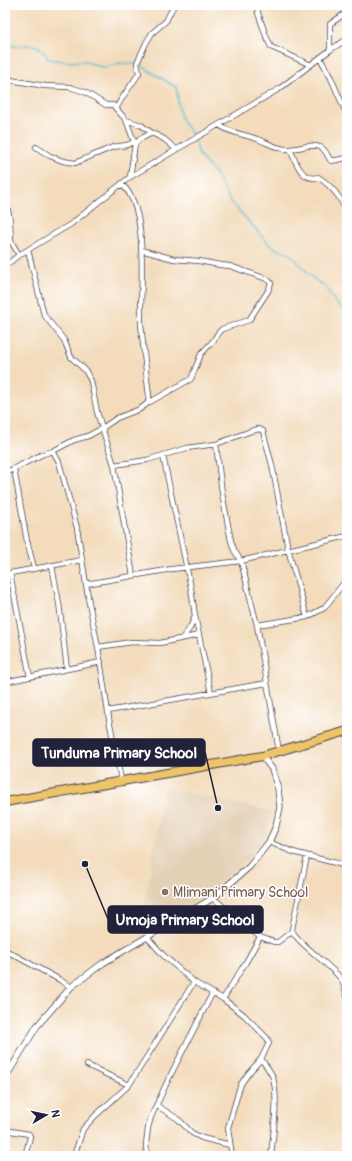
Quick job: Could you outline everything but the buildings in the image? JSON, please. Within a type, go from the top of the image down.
[{"type":"highway","points":[[5,802],[120,780],[262,756],[347,731]]},
{"type":"street","points":[[116,108],[122,96],[139,73],[136,63],[146,43],[152,33],[166,21],[174,5]]},
{"type":"street","points":[[257,5],[258,13],[271,47],[311,65]]},
{"type":"street","points":[[330,50],[330,24],[347,12]]},
{"type":"street","points":[[5,266],[19,255],[71,224],[130,177],[279,89],[330,50],[347,39]]},
{"type":"street","points":[[320,58],[347,115]]},
{"type":"street","points":[[5,104],[6,79],[45,86],[70,87],[85,92],[106,105],[113,105],[126,120],[134,143],[134,160],[130,177]]},
{"type":"street","points":[[126,120],[141,125],[164,139],[176,149]]},
{"type":"street","points":[[219,125],[229,131],[258,139],[274,146],[290,149],[306,146],[322,147],[331,161],[347,158]]},
{"type":"street","points":[[36,147],[50,156],[63,161],[75,163],[113,147],[134,143],[152,133]]},
{"type":"street","points":[[290,149],[300,169],[308,177],[313,179],[318,177],[331,186],[341,200],[347,213]]},
{"type":"street","points":[[121,184],[127,188],[130,193],[137,213],[141,250],[141,321],[149,396],[148,403]]},
{"type":"street","points":[[5,197],[10,220],[9,230],[11,241],[19,255]]},
{"type":"street","points":[[28,250],[42,311],[49,323],[64,340],[72,357],[89,375],[93,388],[96,412],[114,465],[133,576]]},
{"type":"street","points":[[5,473],[42,454],[53,451],[74,440],[88,436],[102,429],[117,418],[140,408],[191,379],[201,354],[218,333],[222,329],[249,320],[272,283],[267,279],[230,266],[174,259],[141,250]]},
{"type":"street","points":[[114,465],[163,456],[187,448],[216,444],[259,429],[263,431],[272,465],[288,549],[307,617]]},
{"type":"street","points":[[216,444],[222,493],[230,536],[234,550],[241,561],[257,625],[279,750]]},
{"type":"street","points":[[53,451],[59,462],[72,506],[101,662],[120,780]]},
{"type":"street","points":[[163,456],[191,588],[195,616],[211,693]]},
{"type":"street","points":[[14,469],[27,541],[34,568]]},
{"type":"street","points":[[86,584],[186,567],[241,561],[347,536]]},
{"type":"street","points":[[30,677],[7,574],[82,560]]},
{"type":"street","points":[[52,566],[59,603],[67,669]]},
{"type":"street","points":[[257,625],[307,617],[324,608],[347,579]]},
{"type":"street","points":[[183,637],[188,632],[195,616]]},
{"type":"street","points":[[98,647],[132,642],[160,643],[183,637],[199,635]]},
{"type":"street","points":[[5,682],[101,662]]},
{"type":"street","points":[[108,710],[267,683]]},
{"type":"street","points":[[5,1078],[37,1026],[71,988],[103,963],[213,898],[249,867],[269,842],[276,826],[280,807],[278,788],[272,769],[262,756]]},
{"type":"street","points":[[269,842],[292,852],[347,866]]},
{"type":"street","points":[[307,856],[292,931],[297,938],[326,963],[340,978],[347,996]]},
{"type":"street","points":[[213,898],[260,937],[278,942],[292,931]]},
{"type":"street","points":[[147,937],[164,956],[194,982],[212,994],[223,999],[244,1016],[267,1038],[269,1043],[261,1059],[241,1084],[238,1093],[228,1128],[232,1156]]},
{"type":"street","points":[[223,999],[260,937]]},
{"type":"street","points":[[5,950],[60,980],[71,988]]},
{"type":"street","points":[[74,1156],[83,1129],[129,1085],[194,982]]},
{"type":"street","points":[[147,1156],[146,1144],[148,1128],[156,1105],[212,994]]},
{"type":"street","points":[[261,1059],[271,1073],[273,1079],[275,1115],[271,1156]]},
{"type":"street","points":[[87,1065],[129,1085]]},
{"type":"street","points":[[156,1105],[178,1119],[192,1133],[202,1138],[230,1144]]},
{"type":"street","points":[[5,1130],[29,1134],[30,1137],[25,1156]]},
{"type":"shaded area","points":[[164,788],[271,811],[266,834],[249,857],[214,889],[139,939]]},
{"type":"shaded area","points":[[5,846],[11,882],[5,884]]},
{"type":"waterway","points":[[5,44],[12,46],[34,45],[39,47],[48,59],[71,62],[84,61],[102,67],[119,63],[138,64],[176,87],[181,118],[193,135]]},
{"type":"waterway","points":[[195,141],[199,155],[216,175],[231,202],[270,245],[280,251],[290,254],[314,279],[327,289],[336,303],[347,311]]},
{"type":"place","name":"Tunduma Primary School","points":[[218,808]]},
{"type":"place","name":"Umoja Primary School","points":[[85,864]]},
{"type":"place","name":"Mlimani Primary School","points":[[165,892]]}]
